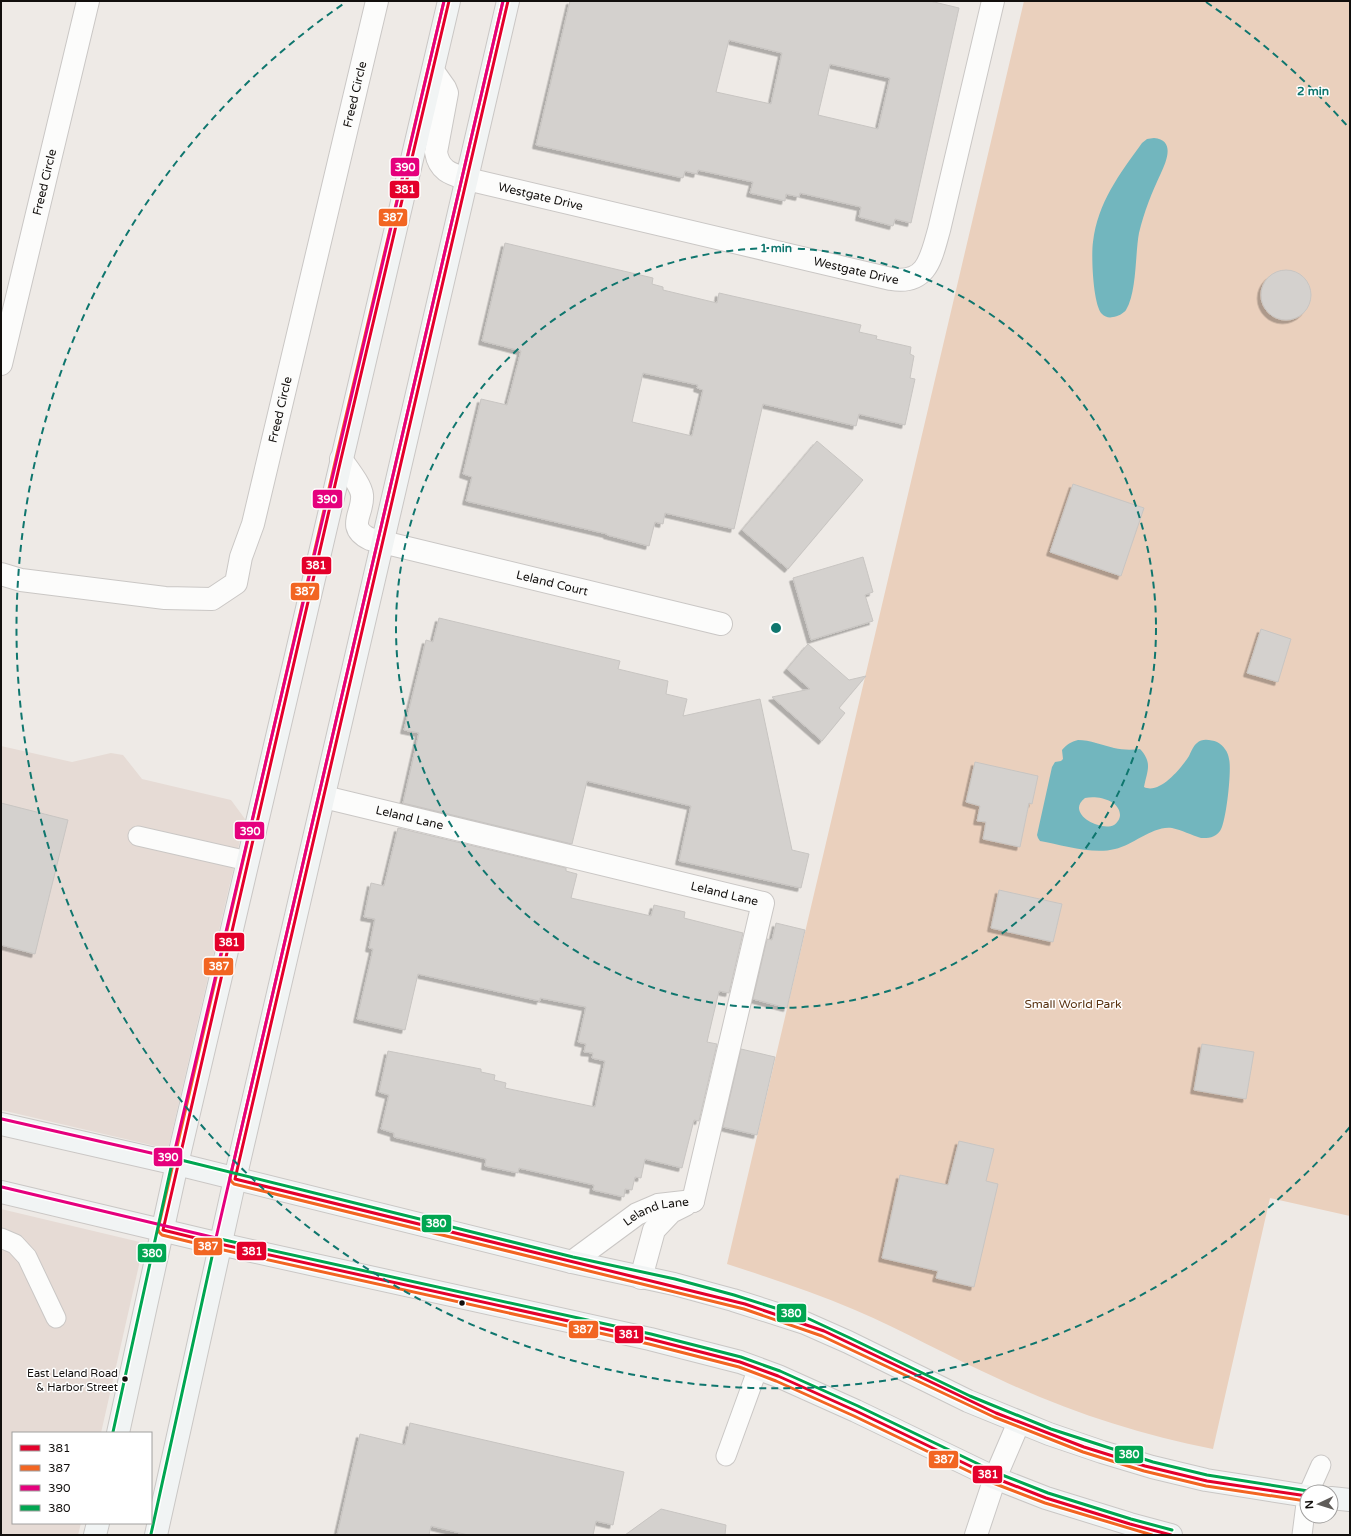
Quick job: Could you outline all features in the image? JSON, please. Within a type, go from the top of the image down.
[{"type":"main road","points":[[118,1432],[248,861],[449,1]]},
{"type":"main road","points":[[156,1535],[220,1244],[508,1]]},
{"type":"main road","points":[[1,1124],[178,1164],[572,1262],[733,1300],[805,1323],[968,1400],[1019,1422],[1102,1452],[1152,1468],[1206,1480],[1299,1495]]},
{"type":"main road","points":[[1,1192],[220,1244],[657,1341],[700,1351],[758,1368],[856,1411],[994,1478],[1046,1498],[1171,1535]]},
{"type":"main road","points":[[1339,1499],[1350,1500]]},
{"type":"main road","points":[[95,1535],[98,1524]]},
{"type":"street","name":"Freed Circle","points":[[1,364],[88,1]]},
{"type":"street","name":"Freed Circle","points":[[1,574],[21,580],[165,598],[212,599],[236,583],[241,557],[253,524],[377,1]]},
{"type":"street","name":"Westgate Drive","points":[[433,71],[445,88],[447,94],[437,144],[438,161],[447,172],[467,179],[891,279],[905,280],[919,275],[926,266],[937,238],[993,1]]},
{"type":"street","name":"Leland Court","points":[[341,459],[361,490],[362,494],[357,524],[358,529],[364,536],[383,542],[721,624]]},
{"type":"street","name":"Leland Lane","points":[[324,797],[763,903],[693,1201],[658,1205],[637,1214],[572,1262]]},
{"type":"street","points":[[641,1278],[654,1230],[670,1212],[693,1201]]},
{"type":"street","points":[[976,1535],[994,1478],[1019,1422]]},
{"type":"lane","points":[[138,836],[248,861]]},
{"type":"lane","points":[[1,1238],[14,1244],[27,1256],[56,1318]]},
{"type":"lane","points":[[726,1456],[758,1368]]},
{"type":"lane","points":[[1313,1484],[1321,1465]]},
{"type":"lane","points":[[1302,1535],[1303,1524]]},
{"type":"shaded area","points":[[1,746],[72,762],[111,753],[123,755],[142,779],[231,800],[245,819],[168,1149],[1,1110]]},
{"type":"shaded area","points":[[1,1209],[144,1243],[101,1432],[12,1432],[12,1524],[81,1524],[78,1535],[1,1535]]},
{"type":"green space","name":"Small World Park","points":[[1024,1],[1350,1],[1350,1216],[1270,1198],[1213,1449],[1158,1437],[1077,1412],[981,1371],[839,1303],[727,1264]]},
{"type":"water","points":[[1154,138],[1165,142],[1168,151],[1163,168],[1143,217],[1139,233],[1134,283],[1130,302],[1126,310],[1120,315],[1107,317],[1102,314],[1099,309],[1093,280],[1092,257],[1096,228],[1105,202],[1125,166],[1142,143],[1147,139]]},
{"type":"water","points":[[1078,740],[1114,748],[1130,750],[1140,749],[1148,763],[1144,787],[1150,788],[1157,787],[1170,779],[1181,767],[1194,746],[1199,741],[1207,740],[1217,742],[1222,745],[1227,752],[1230,765],[1226,808],[1220,831],[1209,838],[1201,838],[1172,828],[1158,829],[1122,847],[1106,851],[1078,849],[1040,841],[1037,835],[1052,767],[1055,762],[1063,759],[1062,750],[1069,744]],"holes":[[[1090,797],[1107,800],[1116,806],[1120,815],[1119,819],[1114,825],[1101,826],[1087,820],[1082,815],[1079,810],[1080,804],[1085,798]]]},
{"type":"building","points":[[570,1],[930,1],[959,8],[911,223],[895,219],[893,226],[859,217],[861,207],[800,193],[799,197],[786,194],[785,201],[750,193],[753,182],[698,170],[697,174],[685,171],[683,178],[536,145]],"holes":[[[729,40],[782,53],[771,104],[716,92]],[[830,64],[890,78],[878,129],[818,115]]]},
{"type":"building","points":[[505,243],[653,278],[652,284],[663,287],[663,290],[717,303],[719,293],[861,325],[859,332],[877,336],[876,339],[911,347],[910,354],[914,356],[910,378],[915,379],[905,425],[859,414],[856,426],[763,404],[734,529],[665,513],[663,524],[655,522],[649,546],[607,534],[466,501],[472,477],[463,474],[481,399],[507,405],[521,351],[482,341]],"holes":[[[643,373],[698,385],[697,388],[703,390],[692,436],[632,422]]]},
{"type":"building","points":[[1286,270],[1296,272],[1304,277],[1309,285],[1311,295],[1309,305],[1304,313],[1296,318],[1286,320],[1276,318],[1268,313],[1263,305],[1261,295],[1263,285],[1268,277],[1276,272]]},
{"type":"building","points":[[817,441],[863,480],[788,569],[742,530]]},
{"type":"building","points":[[1073,484],[1144,508],[1121,576],[1050,552]]},
{"type":"building","points":[[863,557],[873,592],[865,595],[873,621],[811,640],[793,578]]},
{"type":"building","points":[[439,618],[620,661],[618,669],[668,681],[666,694],[687,699],[683,716],[760,699],[792,850],[809,854],[801,888],[679,861],[691,806],[587,781],[572,844],[403,803],[419,733],[404,730],[426,640],[433,642]]},
{"type":"building","points":[[1261,629],[1291,639],[1278,682],[1247,673]]},
{"type":"building","points":[[808,644],[849,680],[866,676],[839,708],[845,713],[822,741],[772,697],[810,689],[787,669]]},
{"type":"building","points":[[975,762],[1038,776],[1032,804],[1029,803],[1020,847],[983,839],[986,822],[977,821],[980,806],[966,802]]},
{"type":"building","points":[[1,803],[68,820],[35,954],[1,945]]},
{"type":"building","points":[[398,828],[566,868],[566,871],[577,874],[571,898],[651,916],[654,905],[685,912],[684,918],[743,933],[729,993],[719,991],[707,1042],[717,1044],[699,1121],[694,1120],[682,1168],[645,1159],[641,1178],[635,1177],[632,1190],[625,1189],[624,1197],[593,1190],[594,1185],[519,1168],[518,1173],[485,1166],[486,1159],[394,1137],[394,1133],[381,1129],[389,1095],[379,1092],[388,1051],[481,1069],[481,1072],[495,1075],[494,1080],[506,1083],[505,1088],[595,1107],[605,1061],[592,1058],[593,1053],[584,1052],[586,1044],[578,1042],[586,1007],[540,998],[540,1001],[418,974],[405,1030],[357,1019],[373,949],[369,948],[375,919],[364,917],[371,883],[384,886]]},
{"type":"building","points":[[999,890],[1062,904],[1053,942],[991,928]]},
{"type":"building","points":[[776,923],[805,930],[787,1008],[753,999],[767,939],[772,940]]},
{"type":"building","points":[[1202,1044],[1254,1052],[1246,1099],[1194,1090]]},
{"type":"building","points":[[741,1049],[775,1057],[757,1135],[723,1127]]},
{"type":"building","points":[[959,1141],[994,1149],[986,1181],[998,1184],[974,1287],[936,1278],[938,1271],[882,1258],[900,1175],[948,1185]]},
{"type":"building","points":[[410,1423],[624,1472],[613,1525],[596,1521],[593,1535],[468,1535],[431,1526],[429,1535],[337,1535],[360,1434],[405,1445]]},
{"type":"building","points":[[661,1509],[726,1525],[725,1535],[625,1535]]},
{"type":"transit line","name":"387","points":[[444,1],[336,458],[158,1229],[159,1232],[162,1235],[219,1249],[649,1344],[739,1367],[776,1381],[854,1416],[993,1483],[1045,1503],[1152,1535]]},
{"type":"transit line","name":"390","points":[[2,1119],[173,1158],[444,1]]},
{"type":"transit line","name":"381","points":[[449,1],[341,459],[163,1230],[220,1244],[650,1339],[740,1362],[778,1376],[856,1411],[995,1478],[1046,1498],[1171,1535]]},
{"type":"transit line","name":"387","points":[[503,1],[230,1178],[231,1181],[234,1184],[744,1309],[822,1336],[994,1417],[1083,1452],[1144,1471],[1206,1486],[1299,1500]]},
{"type":"transit line","name":"390","points":[[2,1187],[216,1238],[503,1]]},
{"type":"transit line","name":"381","points":[[508,1],[235,1179],[745,1304],[824,1331],[996,1413],[1084,1447],[1145,1466],[1207,1481],[1299,1495]]},
{"type":"transit line","name":"380","points":[[113,1432],[172,1163],[177,1159],[573,1257],[675,1279],[734,1295],[807,1318],[970,1396],[1051,1429],[1153,1462],[1207,1475],[1299,1490]]},
{"type":"transit line","name":"380","points":[[151,1534],[215,1243],[220,1239],[651,1334],[741,1357],[780,1371],[858,1406],[997,1473],[1048,1493],[1172,1530]]},
{"type":"place","name":"East Leland Road & Harbor Street","points":[[125,1379]]}]
